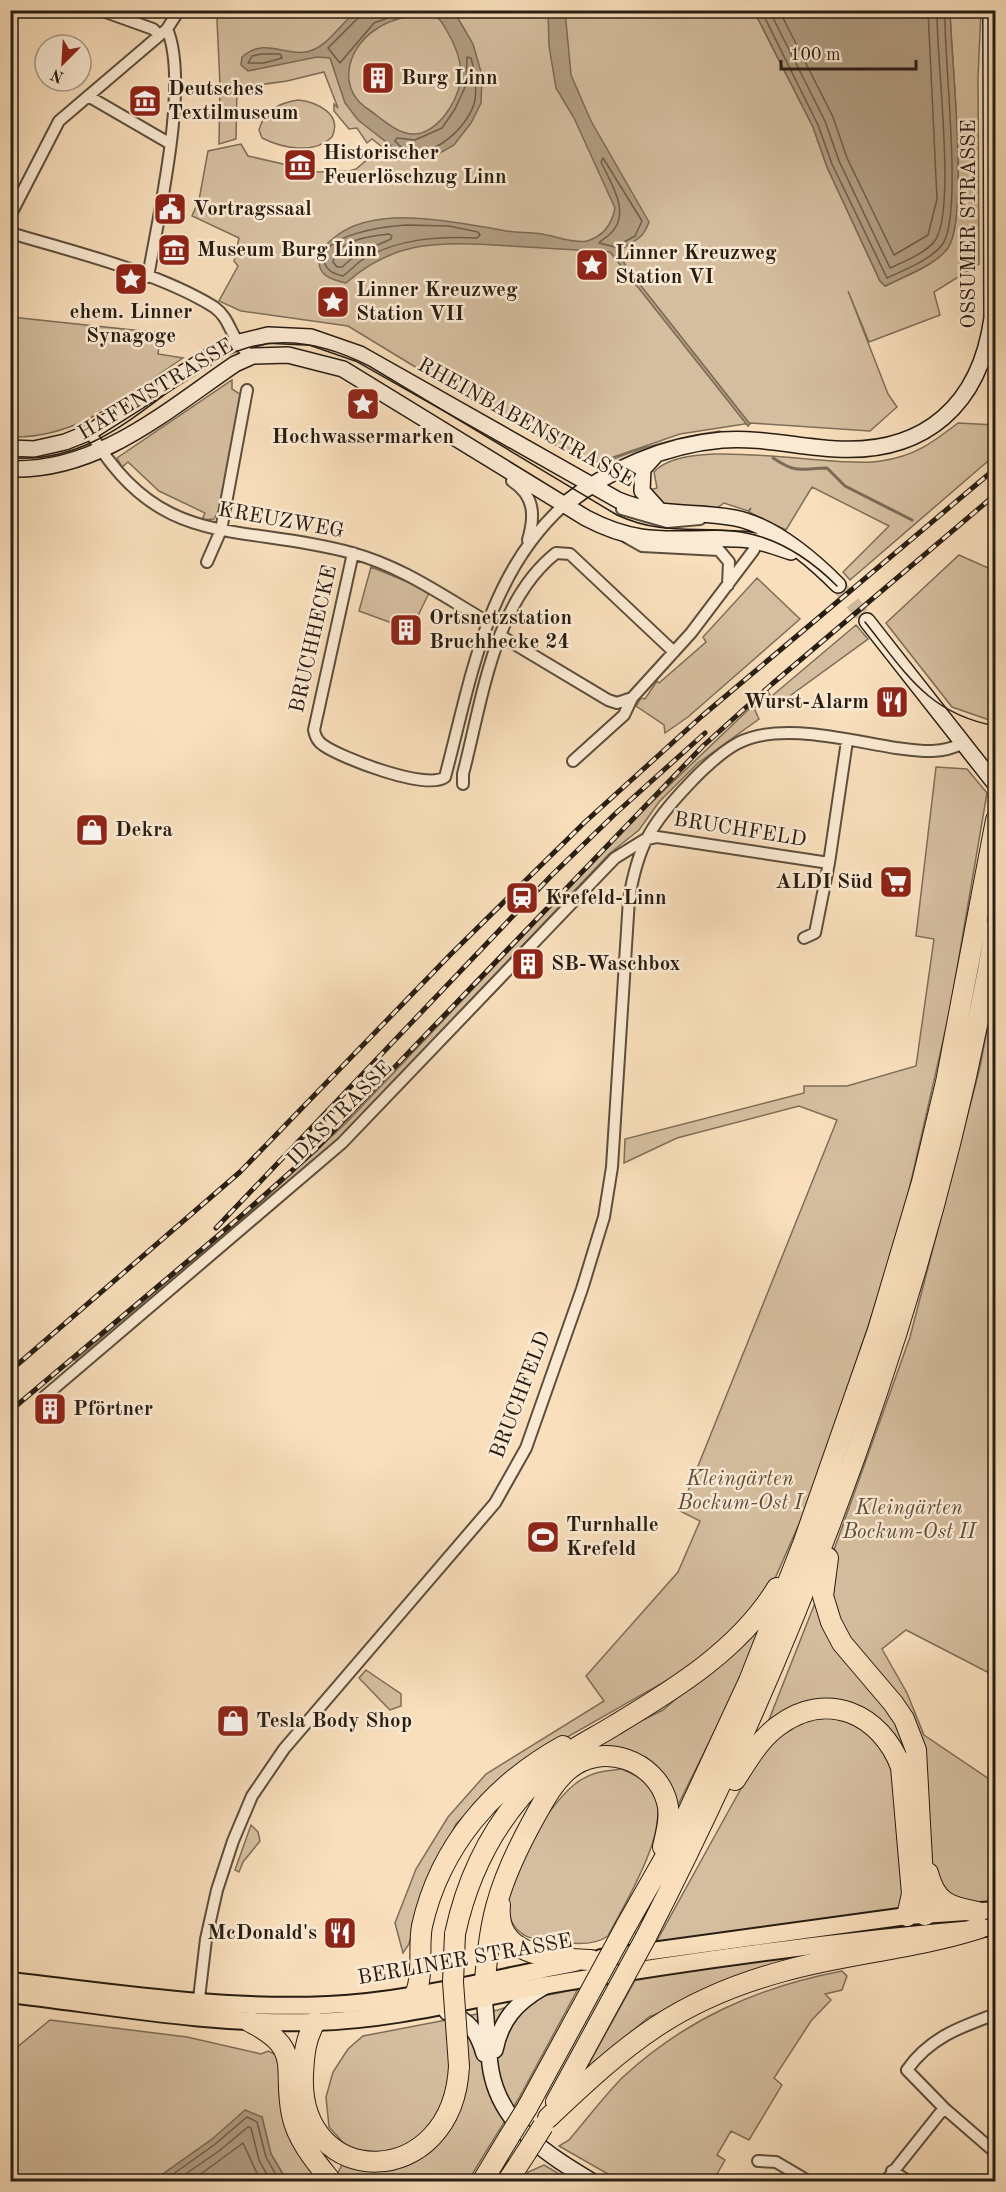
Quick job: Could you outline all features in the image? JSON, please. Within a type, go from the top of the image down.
[{"type":"highway","points":[[482,2181],[527,2108],[676,1838],[750,1681],[803,1544],[878,1330],[922,1182],[956,1037],[995,821]]},
{"type":"highway","points":[[507,2181],[545,2122],[646,1937],[708,1816],[779,1656],[850,1474],[914,1279],[977,1031],[996,926]]},
{"type":"highway","points":[[850,1474],[846,1509],[829,1556],[823,1596],[831,1622],[842,1643],[893,1702],[916,1750],[924,1862],[918,1924]]},
{"type":"highway","points":[[315,2022],[308,2035],[304,2052],[305,2110],[317,2134],[332,2150],[349,2161],[371,2166],[394,2165],[414,2158],[432,2144],[451,2112],[457,2091],[459,2066],[453,1982],[455,1934],[462,1899],[483,1850],[500,1822],[520,1796],[558,1760],[700,1669],[737,1638],[767,1604],[803,1544]]},
{"type":"highway","points":[[420,2001],[418,1952],[428,1904],[453,1847],[472,1820],[512,1779],[541,1758],[613,1717],[661,1695]]},
{"type":"highway","points":[[708,1816],[752,1753],[779,1725],[800,1713],[825,1708],[847,1711],[864,1719],[881,1732],[893,1748],[901,1767],[912,1894],[918,1924]]},
{"type":"highway","points":[[485,1989],[492,1918],[509,1866],[552,1787],[569,1769],[589,1758],[608,1755],[629,1759],[646,1769],[659,1784],[668,1803],[668,1822],[662,1850],[626,1926]]},
{"type":"highway","points":[[924,1862],[932,1889],[941,1899],[954,1908],[987,1919]]},
{"type":"highway","points":[[509,1866],[499,1919],[508,1938],[522,1949],[539,1956],[591,1960]]},
{"type":"highway","points":[[545,2122],[633,2040],[656,2024],[712,1994],[785,1970],[945,1939],[987,1919]]},
{"type":"highway","points":[[250,2022],[268,2031],[279,2040],[285,2050],[290,2065],[292,2116],[301,2139],[332,2181]]},
{"type":"main road","name":"OSSUMER STRASSE","points":[[577,494],[657,453],[693,443],[723,440],[835,449],[883,447],[900,442],[934,425],[963,397],[981,366],[992,318],[991,10]]},
{"type":"main road","name":"RHEINBABENSTRASSE","points":[[235,342],[268,335],[311,337],[351,349],[577,494],[604,528],[642,539],[738,539],[762,535]]},
{"type":"main road","name":"HAFENSTRASSE","points":[[10,448],[34,449],[64,442],[90,432],[202,359],[235,342]]},
{"type":"main road","name":"RHEINBABENSTRASSE","points":[[253,356],[288,355],[327,363],[343,369],[490,458],[577,494],[662,513],[718,516],[762,535],[815,564],[838,585]]},
{"type":"main road","name":"HAFENSTRASSE","points":[[10,469],[54,467],[102,452],[235,364],[253,356]]},
{"type":"main road","points":[[657,453],[643,469],[640,480],[642,491],[648,500],[662,513]]},
{"type":"main road","points":[[867,621],[996,785]]},
{"type":"main road","name":"BERLINER STRASSE","points":[[10,1981],[198,2009],[250,2022],[315,2022],[485,1989],[591,1960],[918,1924],[987,1919]]},
{"type":"main road","name":"BERLINER STRASSE","points":[[485,1989],[548,1984],[918,1924]]},
{"type":"main road","points":[[491,2070],[498,2032],[505,2019],[524,1998],[548,1984]]},
{"type":"main road","points":[[485,1989],[491,2070]]},
{"type":"main road","name":"BERLINER STRASSE","points":[[10,1994],[198,2009],[420,2001]]},
{"type":"main road","points":[[420,2001],[467,2021],[476,2031],[497,2093],[531,2141],[593,2181]]},
{"type":"street","points":[[100,10],[163,32],[172,40],[176,75],[169,143],[148,278]]},
{"type":"street","points":[[10,216],[60,121],[163,32],[179,10]]},
{"type":"street","points":[[88,96],[169,143]]},
{"type":"street","points":[[10,232],[148,278],[216,308],[227,323],[235,342],[253,356]]},
{"type":"street","points":[[207,562],[221,530],[247,390]]},
{"type":"street","name":"RHEINBABENSTRASSE","points":[[409,410],[438,420],[560,495],[577,494]]},
{"type":"street","name":"KREUZWEG","points":[[90,432],[102,452],[143,497],[180,518],[207,528],[353,553],[412,576],[486,621]]},
{"type":"street","points":[[490,458],[495,470],[523,488],[531,500],[533,518],[528,543]]},
{"type":"street","points":[[486,621],[528,543],[577,494],[667,522],[718,516]]},
{"type":"street","points":[[624,535],[642,546],[719,550],[729,562],[728,585]]},
{"type":"street","points":[[573,761],[624,715],[632,698],[674,652],[728,585],[762,535]]},
{"type":"street","points":[[463,784],[466,764],[501,636],[522,594],[548,559],[563,551],[570,554],[674,652]]},
{"type":"street","name":"BRUCHHECKE","points":[[353,553],[314,729],[315,736],[331,750],[374,767],[428,781],[445,777],[486,621]]},
{"type":"street","points":[[501,636],[608,700],[617,703],[632,698]]},
{"type":"street","name":"BRUCHFELD","points":[[198,2009],[206,1940],[217,1890],[233,1841],[252,1796],[270,1766],[495,1503],[526,1448],[582,1289],[608,1195],[629,899],[636,860],[644,840],[661,815],[698,774],[738,743],[777,734],[924,752],[948,751],[963,744]]},
{"type":"street","name":"BRUCHFELD","points":[[804,938],[815,933],[829,863],[848,741]]},
{"type":"street","name":"BRUCHFELD","points":[[644,840],[657,837],[829,863]]},
{"type":"street","name":"IDASTRASSE","points":[[44,1397],[342,1143],[602,868],[644,840]]},
{"type":"street","points":[[996,2014],[939,2036],[917,2055],[907,2070],[944,2108],[996,2153]]},
{"type":"street","points":[[885,2181],[944,2108]]},
{"type":"street","points":[[758,2161],[776,2162],[810,2181]]},
{"type":"street","points":[[892,2171],[910,2181]]},
{"type":"green space","points":[[220,11],[754,11],[813,127],[827,167],[880,281],[886,286],[936,260],[948,247],[954,230],[958,171],[950,11],[981,11],[978,78],[979,264],[934,292],[940,315],[869,342],[848,291],[888,394],[897,407],[870,431],[751,423],[680,434],[599,462],[581,459],[440,382],[348,326],[241,311],[219,301],[238,266],[234,261],[239,238],[192,216],[199,200],[208,151],[241,144],[248,156],[318,172],[356,169],[382,147],[372,139],[367,143],[357,128],[349,129],[334,111],[334,104],[338,108],[324,72],[287,81],[237,88],[236,139],[219,144],[220,84],[217,20]]},
{"type":"green space","points":[[298,100],[313,103],[331,116],[334,122],[332,137],[325,143],[307,148],[279,145],[262,138],[259,130],[268,113],[284,103]]},
{"type":"green space","points":[[11,317],[161,333],[158,354],[183,358],[123,399],[81,422],[59,431],[36,436],[11,437]]},
{"type":"green space","points":[[232,380],[232,389],[240,394],[222,510],[219,510],[214,519],[202,520],[205,513],[159,491],[128,462],[122,467],[117,458]]},
{"type":"green space","points":[[958,423],[995,425],[995,455],[850,580],[843,572],[889,526],[812,487],[786,530],[749,512],[751,508],[748,511],[724,503],[717,508],[668,507],[646,491],[657,488],[654,472],[671,461],[697,455],[762,455],[829,461],[881,461],[904,456],[923,448]]},
{"type":"green space","points":[[720,431],[724,434],[662,445],[600,469],[597,467],[643,448],[688,436]]},
{"type":"green space","points":[[959,555],[995,571],[995,722],[952,707],[886,623]]},
{"type":"green space","points":[[371,567],[430,591],[411,630],[359,611]]},
{"type":"green space","points":[[757,578],[800,619],[688,717],[665,733],[664,725],[636,706],[641,698],[645,699],[657,681],[659,683],[706,642],[703,637]]},
{"type":"green space","points":[[856,625],[868,639],[780,703],[773,695]]},
{"type":"green space","points":[[768,691],[770,695],[754,708],[759,719],[698,763],[659,802],[639,830],[609,854],[350,1128],[303,1173],[77,1362],[75,1360],[260,1203],[346,1123],[633,820]]},
{"type":"green space","name":"Kleingärten Bockum-Ost I","points":[[936,767],[967,769],[987,793],[950,1010],[907,1199],[872,1315],[807,1506],[773,1583],[733,1632],[694,1665],[511,1769],[456,1824],[423,1891],[409,1944],[403,1953],[395,1923],[416,1869],[448,1817],[486,1774],[604,1701],[586,1676],[678,1572],[700,1521],[680,1511],[837,1120],[799,1106],[677,1138],[624,1163],[625,1139],[804,1093],[804,1086],[847,1086],[916,1066],[934,939],[916,936]]},
{"type":"green space","name":"Kleingärten Bockum-Ost II","points":[[995,987],[995,1676],[906,1630],[882,1649],[907,1693],[924,1735],[995,1783],[995,1901],[901,1908],[864,1950],[781,1963],[649,2017],[585,2071],[744,1783],[815,1603],[910,1337],[980,1067]]},
{"type":"green space","points":[[763,1623],[738,1684],[677,1807],[670,1784],[580,1751],[663,1710]]},
{"type":"green space","points":[[366,1670],[401,1694],[401,1706],[390,1710],[386,1706],[359,1678]]},
{"type":"green space","points":[[622,1769],[646,1783],[656,1797],[658,1815],[647,1859],[608,1936],[589,1943],[527,1937],[512,1921],[508,1903],[512,1881],[521,1857],[534,1834],[575,1784],[603,1771]]},
{"type":"green space","points":[[251,1825],[258,1832],[260,1841],[243,1862],[239,1872],[235,1870]]},
{"type":"green space","points":[[842,1971],[847,1976],[842,1990],[825,1994],[831,2000],[811,2021],[774,2078],[782,2085],[749,2140],[731,2131],[717,2155],[725,2160],[713,2181],[620,2181],[559,2146],[569,2140],[623,2077],[672,2038],[698,2022],[752,1996],[781,1986]]},
{"type":"green space","points":[[578,1989],[519,2098],[468,2181],[337,2181],[335,2178],[350,2150],[329,2127],[326,2097],[333,2072],[348,2049],[363,2036],[498,2010],[538,1997]]},
{"type":"green space","points":[[50,2020],[187,2037],[261,2054],[268,2051],[281,2057],[296,2149],[318,2181],[287,2181],[271,2154],[262,2117],[211,2140],[153,2181],[19,2181],[11,2168],[10,2053]]},
{"type":"green space","points":[[544,2165],[571,2181],[522,2181],[528,2172]]},
{"type":"water","points":[[452,10],[455,13],[473,44],[482,75],[481,103],[471,123],[454,145],[440,153],[418,157],[403,155],[358,120],[345,103],[330,58],[317,57],[248,71],[241,65],[242,57],[258,48],[274,48],[298,53],[314,50],[357,11]],"holes":[[[430,13],[443,24],[455,47],[461,81],[453,102],[439,121],[422,133],[406,133],[387,124],[356,98],[351,88],[350,66],[353,55],[360,44],[378,28],[403,18]]]},
{"type":"water","points":[[548,11],[565,11],[571,75],[591,121],[649,222],[642,235],[619,253],[627,268],[750,424],[748,426],[610,252],[443,244],[403,250],[365,268],[346,283],[328,277],[320,268],[320,255],[323,248],[335,237],[352,227],[393,218],[439,220],[506,231],[542,234],[582,242],[598,236],[606,229],[615,208],[574,118],[556,88],[549,46]]},
{"type":"water","points":[[754,11],[950,11],[957,135],[957,204],[954,231],[948,248],[935,260],[885,286],[880,281],[827,167],[813,127]]},
{"type":"water","points":[[245,2110],[262,2117],[271,2154],[287,2181],[153,2181],[211,2140]]},
{"type":"waterway","points":[[773,458],[794,469],[827,468],[845,486],[912,520]]},
{"type":"tunnel","points":[[838,585],[867,621]]},
{"type":"tram line","points":[[15,458],[64,453],[107,435],[182,382],[220,359],[262,344],[311,345],[369,366],[617,515],[649,526],[724,530],[768,539],[805,559],[837,586]]},
{"type":"tram line","points":[[865,622],[906,674],[935,701],[952,712],[996,726]]},
{"type":"railway","points":[[10,1371],[240,1172],[451,954],[585,822],[702,716],[996,468]]},
{"type":"railway","points":[[10,1411],[233,1223],[315,1150],[703,746],[772,684],[996,494]]},
{"type":"railway","points":[[216,1228],[551,876],[616,813],[705,733]]},
{"type":"place","name":"Burg Linn","points":[[378,78]]},
{"type":"place","name":"Deutsches Textilmuseum","points":[[145,101]]},
{"type":"place","name":"Historischer Feuerlöschzug Linn","points":[[300,165]]},
{"type":"place","name":"Vortragssaal","points":[[170,209]]},
{"type":"place","name":"Museum Burg Linn","points":[[174,250]]},
{"type":"place","name":"Linner Kreuzweg Station VI","points":[[592,265]]},
{"type":"place","name":"ehem. Linner Synagoge","points":[[131,279]]},
{"type":"place","name":"Linner Kreuzweg Station VII","points":[[333,302]]},
{"type":"place","name":"Hochwassermarken","points":[[363,404]]},
{"type":"place","name":"Ortsnetzstation Bruchhecke 24","points":[[406,630]]},
{"type":"place","name":"Wurst-Alarm","points":[[892,702]]},
{"type":"place","name":"Dekra","points":[[92,830]]},
{"type":"place","name":"ALDI Süd","points":[[896,882]]},
{"type":"place","name":"Krefeld-Linn","points":[[522,898]]},
{"type":"place","name":"SB-Waschbox","points":[[528,964]]},
{"type":"place","name":"Pförtner","points":[[50,1409]]},
{"type":"place","name":"Turnhalle Krefeld","points":[[543,1537]]},
{"type":"place","name":"Tesla Body Shop","points":[[233,1721]]},
{"type":"place","name":"McDonald's","points":[[340,1933]]}]
